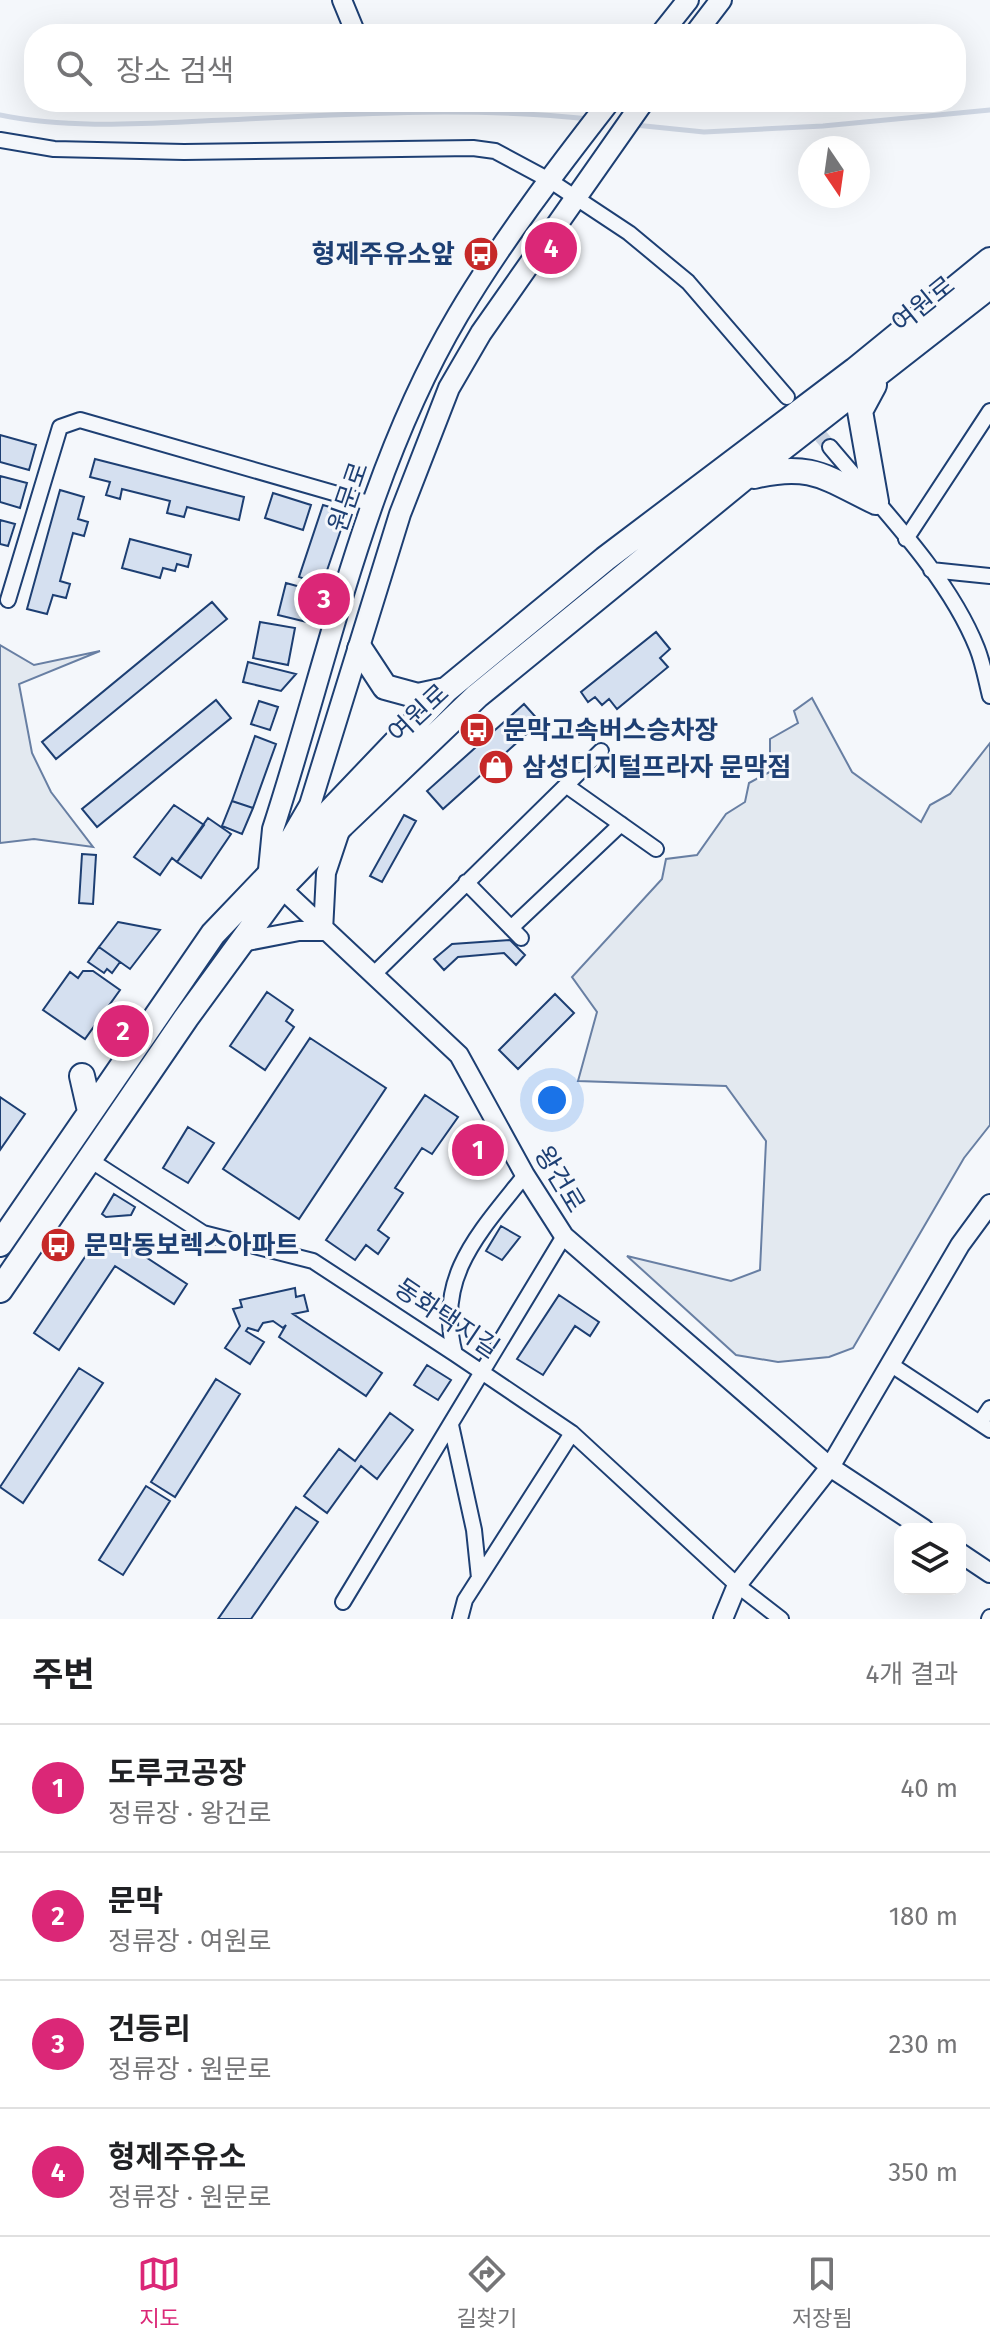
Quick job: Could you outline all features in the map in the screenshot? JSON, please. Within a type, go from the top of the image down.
[{"type":"highway","name":"여원로","points":[[0,1290],[242,942],[274,883],[446,690],[605,559],[855,370],[990,260]]},
{"type":"highway","name":"여원로","points":[[0,1244],[213,934],[342,825],[477,696],[744,478],[990,286]]},
{"type":"highway","points":[[876,502],[860,411],[879,375]]},
{"type":"highway","points":[[744,478],[785,468],[809,469],[876,502]]},
{"type":"highway","points":[[360,649],[385,687],[418,696],[446,690]]},
{"type":"highway","points":[[82,1076],[90,1111]]},
{"type":"highway","points":[[67,1146],[90,1160]]},
{"type":"main road","points":[[669,24],[688,0]]},
{"type":"main road","points":[[703,24],[721,0]]},
{"type":"main road","name":"원문로","points":[[274,883],[273,829],[372,504],[424,381],[458,315],[554,174],[601,112]]},
{"type":"main road","points":[[274,883],[310,805],[400,514],[449,388],[481,333],[636,112]]},
{"type":"main road","points":[[372,504],[400,514]]},
{"type":"street","points":[[342,0],[352,24]]},
{"type":"street","points":[[0,140],[54,149],[184,152],[473,148],[495,151],[554,174],[688,282],[787,397]]},
{"type":"street","points":[[906,539],[990,411]]},
{"type":"street","points":[[8,600],[60,427],[69,422],[80,420],[372,504]]},
{"type":"street","points":[[830,447],[931,570],[977,648],[990,696]]},
{"type":"street","points":[[931,570],[990,576]]},
{"type":"street","points":[[373,975],[601,751]]},
{"type":"street","points":[[567,786],[656,849]]},
{"type":"street","points":[[466,882],[516,933],[621,824]]},
{"type":"street","points":[[242,942],[274,934],[323,931],[326,873],[342,825]]},
{"type":"street","name":"왕건로","points":[[274,883],[459,1055],[525,1175],[564,1236],[830,1467],[915,1523]]},
{"type":"street","name":"동화택지길","points":[[90,1160],[203,1233],[313,1261],[455,1354],[572,1433],[737,1585],[781,1619]]},
{"type":"street","points":[[455,1354],[447,1325],[451,1289],[480,1233],[525,1175]]},
{"type":"street","points":[[723,1619],[737,1585],[830,1467],[960,1245],[990,1204]]},
{"type":"street","points":[[343,1602],[564,1236]]},
{"type":"street","points":[[890,1364],[985,1426],[990,1408]]},
{"type":"street","points":[[451,1425],[474,1530],[479,1578]]},
{"type":"street","points":[[460,1619],[465,1600],[572,1433]]},
{"type":"street","points":[[966,1557],[990,1573]]},
{"type":"shaded area","points":[[0,645],[34,665],[100,651],[19,684],[32,753],[51,792],[93,847],[34,839],[0,843]]},
{"type":"shaded area","points":[[812,698],[852,772],[921,822],[930,805],[950,794],[990,743],[990,1125],[964,1158],[853,1348],[829,1357],[778,1362],[736,1355],[627,1256],[731,1281],[760,1270],[766,1141],[726,1086],[578,1081],[597,1012],[572,977],[662,879],[666,859],[697,855],[726,814],[745,802],[749,783],[777,768],[770,754],[770,739],[798,723],[794,711]]},
{"type":"building","points":[[0,435],[36,445],[29,470],[0,462]]},
{"type":"building","points":[[95,459],[244,497],[239,520],[187,507],[184,517],[167,513],[170,501],[122,489],[120,499],[106,495],[110,482],[90,477]]},
{"type":"building","points":[[0,476],[27,483],[20,508],[0,502]]},
{"type":"building","points":[[60,490],[84,497],[78,519],[88,522],[84,536],[73,533],[60,581],[70,584],[66,598],[53,595],[47,614],[27,609]]},
{"type":"building","points":[[273,493],[311,505],[303,530],[265,518]]},
{"type":"building","points":[[323,505],[347,512],[322,585],[299,577]]},
{"type":"building","points":[[0,520],[15,524],[8,546],[0,544]]},
{"type":"building","points":[[130,539],[191,555],[188,567],[177,564],[175,571],[163,568],[160,578],[122,568]]},
{"type":"building","points":[[286,583],[319,592],[311,623],[278,615]]},
{"type":"building","points":[[212,602],[227,619],[56,759],[42,742]]},
{"type":"building","points":[[260,622],[295,628],[288,665],[253,658]]},
{"type":"building","points":[[656,632],[670,649],[660,658],[668,667],[617,709],[609,699],[602,705],[595,697],[588,702],[581,692]]},
{"type":"building","points":[[248,662],[296,674],[281,691],[243,682]]},
{"type":"building","points":[[216,700],[231,718],[97,827],[82,809]]},
{"type":"building","points":[[259,701],[278,707],[270,730],[251,724]]},
{"type":"building","points":[[524,704],[540,722],[443,809],[427,791]]},
{"type":"building","points":[[255,736],[276,744],[253,808],[232,801]]},
{"type":"building","points":[[232,801],[253,808],[242,834],[222,826]]},
{"type":"building","points":[[174,805],[204,825],[177,862],[172,858],[160,875],[134,857]]},
{"type":"building","points":[[404,815],[416,821],[382,882],[370,876]]},
{"type":"building","points":[[208,818],[231,834],[201,878],[177,862]]},
{"type":"building","points":[[82,854],[96,855],[93,904],[79,903]]},
{"type":"building","points":[[118,922],[160,930],[130,969],[99,947]]},
{"type":"building","points":[[510,940],[525,955],[516,965],[504,953],[458,957],[444,970],[434,959],[452,944]]},
{"type":"building","points":[[99,947],[120,962],[112,973],[107,969],[104,973],[88,962]]},
{"type":"building","points":[[83,971],[93,971],[120,990],[85,1039],[43,1010],[70,972],[78,978]]},
{"type":"building","points":[[267,992],[293,1010],[286,1021],[294,1027],[265,1070],[230,1046]]},
{"type":"building","points":[[555,994],[574,1013],[518,1069],[499,1050]]},
{"type":"building","points":[[310,1038],[386,1088],[299,1219],[223,1169]]},
{"type":"building","points":[[425,1095],[458,1117],[432,1154],[422,1148],[395,1188],[403,1193],[378,1230],[389,1238],[378,1254],[366,1245],[355,1260],[326,1240]]},
{"type":"building","points":[[0,1097],[25,1114],[0,1150]]},
{"type":"building","points":[[188,1127],[214,1143],[188,1183],[163,1168]]},
{"type":"building","points":[[114,1194],[135,1207],[131,1215],[106,1217],[102,1214]]},
{"type":"building","points":[[501,1226],[520,1237],[502,1260],[486,1251]]},
{"type":"building","points":[[115,1237],[187,1284],[174,1304],[115,1266],[59,1350],[34,1333],[97,1239],[108,1246]]},
{"type":"building","points":[[295,1288],[296,1297],[304,1295],[308,1311],[293,1314],[382,1373],[366,1396],[279,1337],[286,1325],[283,1328],[273,1321],[263,1323],[258,1331],[248,1328],[246,1331],[264,1342],[250,1364],[225,1348],[240,1326],[233,1309],[242,1307],[240,1300]]},
{"type":"building","points":[[559,1295],[599,1322],[590,1336],[575,1326],[543,1375],[517,1359]]},
{"type":"building","points":[[427,1365],[451,1380],[438,1400],[414,1385]]},
{"type":"building","points":[[79,1368],[103,1383],[23,1503],[0,1487]]},
{"type":"building","points":[[216,1379],[240,1394],[175,1497],[151,1482]]},
{"type":"building","points":[[390,1413],[413,1430],[377,1479],[361,1466],[327,1513],[304,1496],[339,1449],[355,1461]]},
{"type":"building","points":[[146,1486],[170,1501],[123,1575],[99,1560]]},
{"type":"building","points":[[296,1507],[318,1522],[251,1619],[218,1619]]},
{"type":"waterway","points":[[635,125],[704,132],[823,126],[990,110]]},
{"type":"waterway","points":[[0,115],[55,123],[112,124],[407,112],[499,113],[590,119]]},
{"type":"tunnel","points":[[807,420],[830,447]]},
{"type":"place","name":"형제주유소","points":[[551,248]]},
{"type":"place","name":"형제주유소앞","points":[[481,254]]},
{"type":"place","name":"건등리","points":[[324,599]]},
{"type":"place","name":"문막고속버스승차장","points":[[477,730]]},
{"type":"place","name":"삼성디지털프라자 문막점","points":[[496,767]]},
{"type":"place","name":"문막","points":[[123,1031]]},
{"type":"place","name":"도루코공장","points":[[478,1150]]},
{"type":"place","name":"문막동보렉스아파트","points":[[58,1245]]}]
